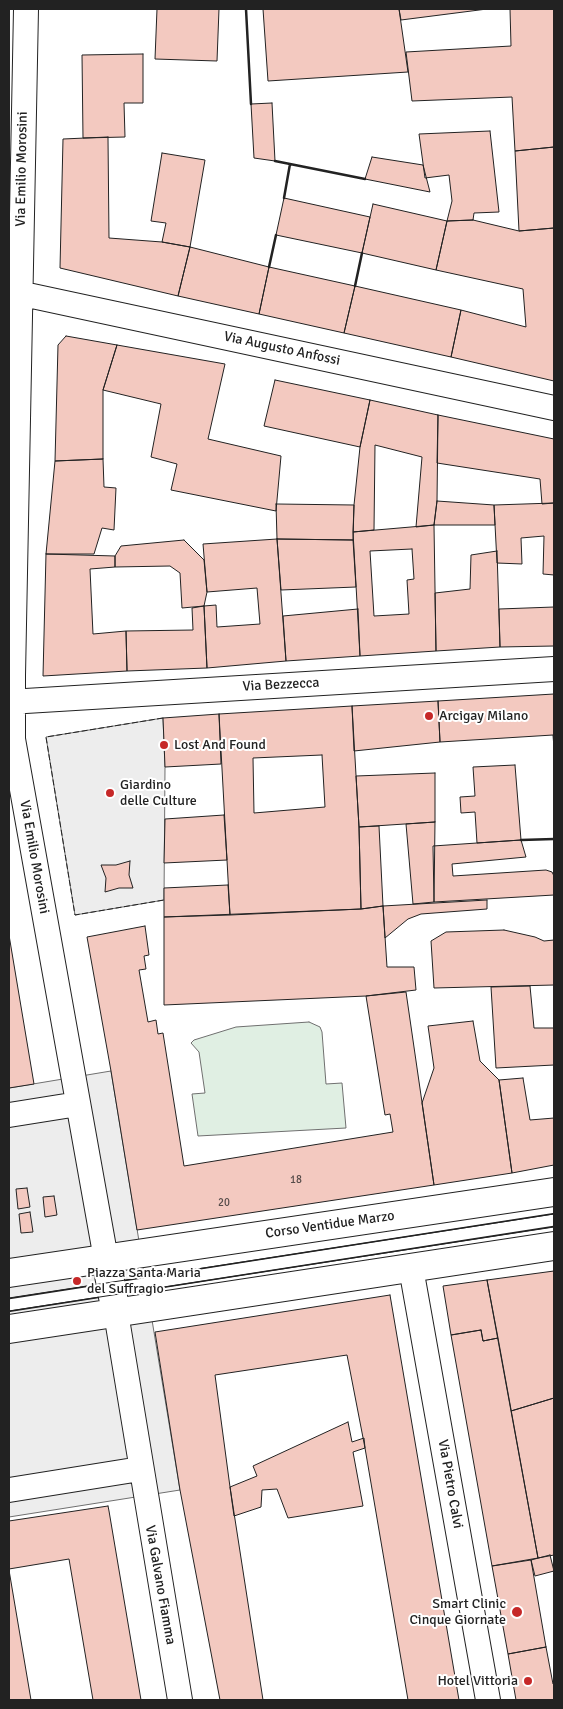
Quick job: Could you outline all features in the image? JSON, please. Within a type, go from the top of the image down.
[{"type":"main road","name":"Corso Ventidue Marzo","points":[[106,1259],[554,1192]]},
{"type":"main road","points":[[9,1329],[113,1301],[411,1268],[554,1246]]},
{"type":"main road","points":[[9,1273],[106,1259],[113,1301]]},
{"type":"street","name":"Via Emilio Morosini","points":[[26,9],[14,292],[11,701],[13,739],[78,1104]]},
{"type":"street","name":"Via Augusto Anfossi","points":[[14,292],[554,408]]},
{"type":"street","name":"Via Bezzecca","points":[[11,701],[554,669]]},
{"type":"street","points":[[9,1115],[78,1104],[106,1259]]},
{"type":"street","name":"Via Pietro Calvi","points":[[411,1268],[488,1700]]},
{"type":"street","points":[[9,1490],[140,1469],[113,1301]]},
{"type":"street","name":"Via Galvano Fiamma","points":[[140,1469],[180,1700]]},
{"type":"lane","points":[[9,1305],[113,1301],[554,1220]]},
{"type":"green space","points":[[309,1022],[320,1027],[322,1032],[326,1084],[342,1083],[346,1128],[198,1136],[192,1094],[205,1093],[199,1052],[191,1043],[194,1040],[236,1027]]},
{"type":"shaded area","name":"Giardino delle Culture","points":[[163,718],[165,767],[164,900],[75,915],[46,737]]},
{"type":"shaded area","name":"Piazza Santa Maria del Suffragio","points":[[111,1071],[180,1490],[9,1517],[9,1088]]},
{"type":"building","points":[[157,9],[219,9],[217,61],[155,59]]},
{"type":"building","points":[[263,9],[399,9],[408,72],[268,81]]},
{"type":"building","points":[[399,9],[487,9],[401,20]]},
{"type":"building","points":[[510,9],[554,9],[554,147],[515,151],[512,97],[412,101],[406,52],[511,46]]},
{"type":"building","points":[[143,54],[143,103],[124,103],[125,137],[83,138],[82,55]]},
{"type":"building","points":[[272,103],[275,161],[254,158],[251,104]]},
{"type":"building","points":[[490,131],[499,212],[474,213],[473,220],[447,221],[452,201],[449,175],[425,178],[419,134]]},
{"type":"building","points":[[108,137],[109,238],[162,242],[190,247],[178,296],[60,268],[63,139]]},
{"type":"building","points":[[554,147],[554,228],[519,231],[515,151]]},
{"type":"building","points":[[162,153],[205,160],[190,247],[162,242],[166,223],[151,221]]},
{"type":"building","points":[[372,157],[423,165],[430,192],[365,179]]},
{"type":"building","points":[[284,198],[370,217],[362,253],[276,235]]},
{"type":"building","points":[[373,204],[447,221],[436,270],[362,253]]},
{"type":"building","points":[[473,220],[519,231],[554,228],[554,381],[451,357],[461,310],[526,327],[523,289],[436,270],[447,221]]},
{"type":"building","points":[[190,247],[269,267],[259,314],[178,296]]},
{"type":"building","points":[[269,267],[355,286],[344,333],[259,314]]},
{"type":"building","points":[[355,286],[461,310],[451,357],[344,333]]},
{"type":"building","points":[[66,336],[117,345],[103,390],[103,459],[55,461],[58,345]]},
{"type":"building","points":[[117,345],[225,364],[208,439],[281,456],[276,511],[171,490],[177,464],[151,457],[161,404],[103,390]]},
{"type":"building","points":[[275,380],[370,400],[360,447],[264,426]]},
{"type":"building","points":[[370,400],[438,415],[437,501],[434,525],[416,527],[422,457],[375,445],[374,530],[353,532],[360,447]]},
{"type":"building","points":[[438,415],[554,439],[554,503],[542,504],[540,479],[437,463]]},
{"type":"building","points":[[103,459],[104,487],[116,488],[114,530],[102,528],[94,554],[46,554],[55,461]]},
{"type":"building","points":[[437,501],[494,505],[495,525],[434,525]]},
{"type":"building","points":[[554,503],[554,575],[543,574],[544,536],[521,538],[522,564],[497,563],[494,505]]},
{"type":"building","points":[[276,504],[354,505],[353,540],[277,539]]},
{"type":"building","points":[[434,525],[436,651],[360,656],[353,532]],"holes":[[[412,549],[414,579],[407,580],[409,614],[374,616],[370,551]]]},
{"type":"building","points":[[277,539],[286,661],[207,668],[204,606],[216,605],[217,627],[260,624],[257,588],[207,592],[203,544]]},
{"type":"building","points":[[277,539],[353,540],[356,587],[281,590]]},
{"type":"building","points":[[184,540],[204,560],[207,592],[204,606],[182,608],[180,573],[170,566],[115,567],[115,556],[121,546]]},
{"type":"building","points":[[497,551],[500,647],[436,651],[435,593],[470,589],[471,555]]},
{"type":"building","points":[[46,554],[115,556],[115,567],[90,569],[93,634],[126,631],[127,671],[43,676]]},
{"type":"building","points":[[204,606],[207,668],[127,671],[126,631],[193,630],[192,608]]},
{"type":"building","points":[[554,607],[554,646],[500,647],[499,609]]},
{"type":"building","points":[[358,609],[360,656],[286,661],[283,616]]},
{"type":"building","points":[[554,694],[554,748],[553,735],[440,742],[438,701]]},
{"type":"building","points":[[438,701],[440,742],[354,751],[352,706]]},
{"type":"building","points":[[352,706],[359,827],[361,909],[230,915],[219,714]],"holes":[[[322,755],[325,807],[254,813],[253,758]]]},
{"type":"building","points":[[219,714],[221,764],[165,767],[163,718]]},
{"type":"building","points":[[515,765],[521,840],[477,843],[475,812],[461,813],[460,797],[475,796],[473,767]]},
{"type":"building","points":[[435,773],[435,822],[359,827],[356,776]]},
{"type":"building","points":[[224,815],[227,860],[164,863],[165,819]]},
{"type":"building","points":[[435,822],[434,902],[413,904],[406,824]]},
{"type":"building","points":[[379,826],[383,906],[361,909],[359,827]]},
{"type":"building","points":[[521,840],[526,857],[452,864],[453,876],[546,870],[552,872],[554,876],[554,895],[434,902],[433,846]]},
{"type":"building","points":[[130,861],[129,875],[133,888],[119,888],[105,892],[106,878],[101,865],[116,865]]},
{"type":"building","points":[[228,885],[230,915],[164,917],[164,888]]},
{"type":"building","points":[[487,900],[487,909],[421,914],[408,919],[385,938],[383,906]]},
{"type":"building","points":[[383,906],[387,967],[414,967],[416,990],[366,996],[164,1005],[164,917],[361,909]]},
{"type":"building","points":[[145,926],[149,955],[144,956],[146,969],[139,970],[148,1022],[156,1020],[158,1034],[163,1033],[184,1166],[393,1132],[390,1114],[385,1115],[366,996],[406,992],[434,1185],[137,1230],[87,937]]},
{"type":"building","points":[[504,930],[544,941],[554,940],[554,985],[434,988],[431,941],[446,932]]},
{"type":"building","points":[[9,935],[34,1084],[9,1088]]},
{"type":"building","points":[[530,986],[534,1028],[554,1028],[554,1065],[496,1068],[491,987]]},
{"type":"building","points":[[473,1021],[480,1061],[499,1080],[512,1173],[434,1185],[422,1103],[434,1068],[428,1026]]},
{"type":"building","points":[[523,1078],[530,1120],[554,1118],[554,1165],[512,1173],[499,1080]]},
{"type":"building","points":[[27,1188],[30,1207],[18,1209],[16,1189]]},
{"type":"building","points":[[54,1196],[57,1215],[45,1217],[43,1197]]},
{"type":"building","points":[[30,1212],[33,1232],[21,1233],[19,1214]]},
{"type":"building","points":[[554,1271],[554,1398],[511,1411],[487,1280]]},
{"type":"building","points":[[487,1280],[498,1338],[483,1341],[481,1330],[451,1335],[443,1286]]},
{"type":"building","points":[[390,1295],[459,1700],[408,1700],[365,1448],[347,1355],[215,1375],[230,1487],[263,1700],[220,1700],[180,1490],[155,1332]]},
{"type":"building","points":[[481,1330],[483,1341],[498,1338],[538,1558],[492,1566],[451,1335]]},
{"type":"building","points":[[554,1398],[554,1555],[538,1558],[511,1411]]},
{"type":"building","points":[[348,1422],[352,1442],[364,1438],[365,1448],[353,1452],[363,1506],[288,1518],[277,1489],[262,1490],[261,1507],[234,1516],[230,1487],[257,1476],[253,1466]]},
{"type":"building","points":[[108,1506],[141,1700],[93,1700],[69,1559],[9,1569],[9,1521]]},
{"type":"building","points":[[550,1555],[554,1571],[535,1576],[531,1560]]},
{"type":"building","points":[[531,1560],[546,1647],[508,1654],[492,1566]]},
{"type":"building","points":[[9,1570],[31,1700],[9,1700]]},
{"type":"building","points":[[546,1647],[554,1684],[554,1700],[516,1700],[508,1654]]},
{"type":"tram line","points":[[9,1298],[554,1214]]},
{"type":"tram line","points":[[9,1311],[554,1227]]},
{"type":"fence","points":[[163,718],[46,737],[75,915],[164,900]]},
{"type":"wall","points":[[246,9],[251,104]]},
{"type":"wall","points":[[275,161],[365,179]]},
{"type":"wall","points":[[284,198],[290,164]]},
{"type":"wall","points":[[269,267],[276,235]]},
{"type":"wall","points":[[355,286],[362,253]]},
{"type":"wall","points":[[521,840],[554,839]]},
{"type":"place","name":"Arcigay Milano","points":[[429,716]]},
{"type":"place","name":"Lost And Found","points":[[164,745]]},
{"type":"place","name":"Giardino delle Culture","points":[[110,793]]},
{"type":"place","name":"Piazza Santa Maria del Suffragio","points":[[77,1281]]},
{"type":"place","name":"Smart Clinic Cinque Giornate","points":[[517,1612]]},
{"type":"place","name":"Hotel Vittoria","points":[[528,1681]]}]
